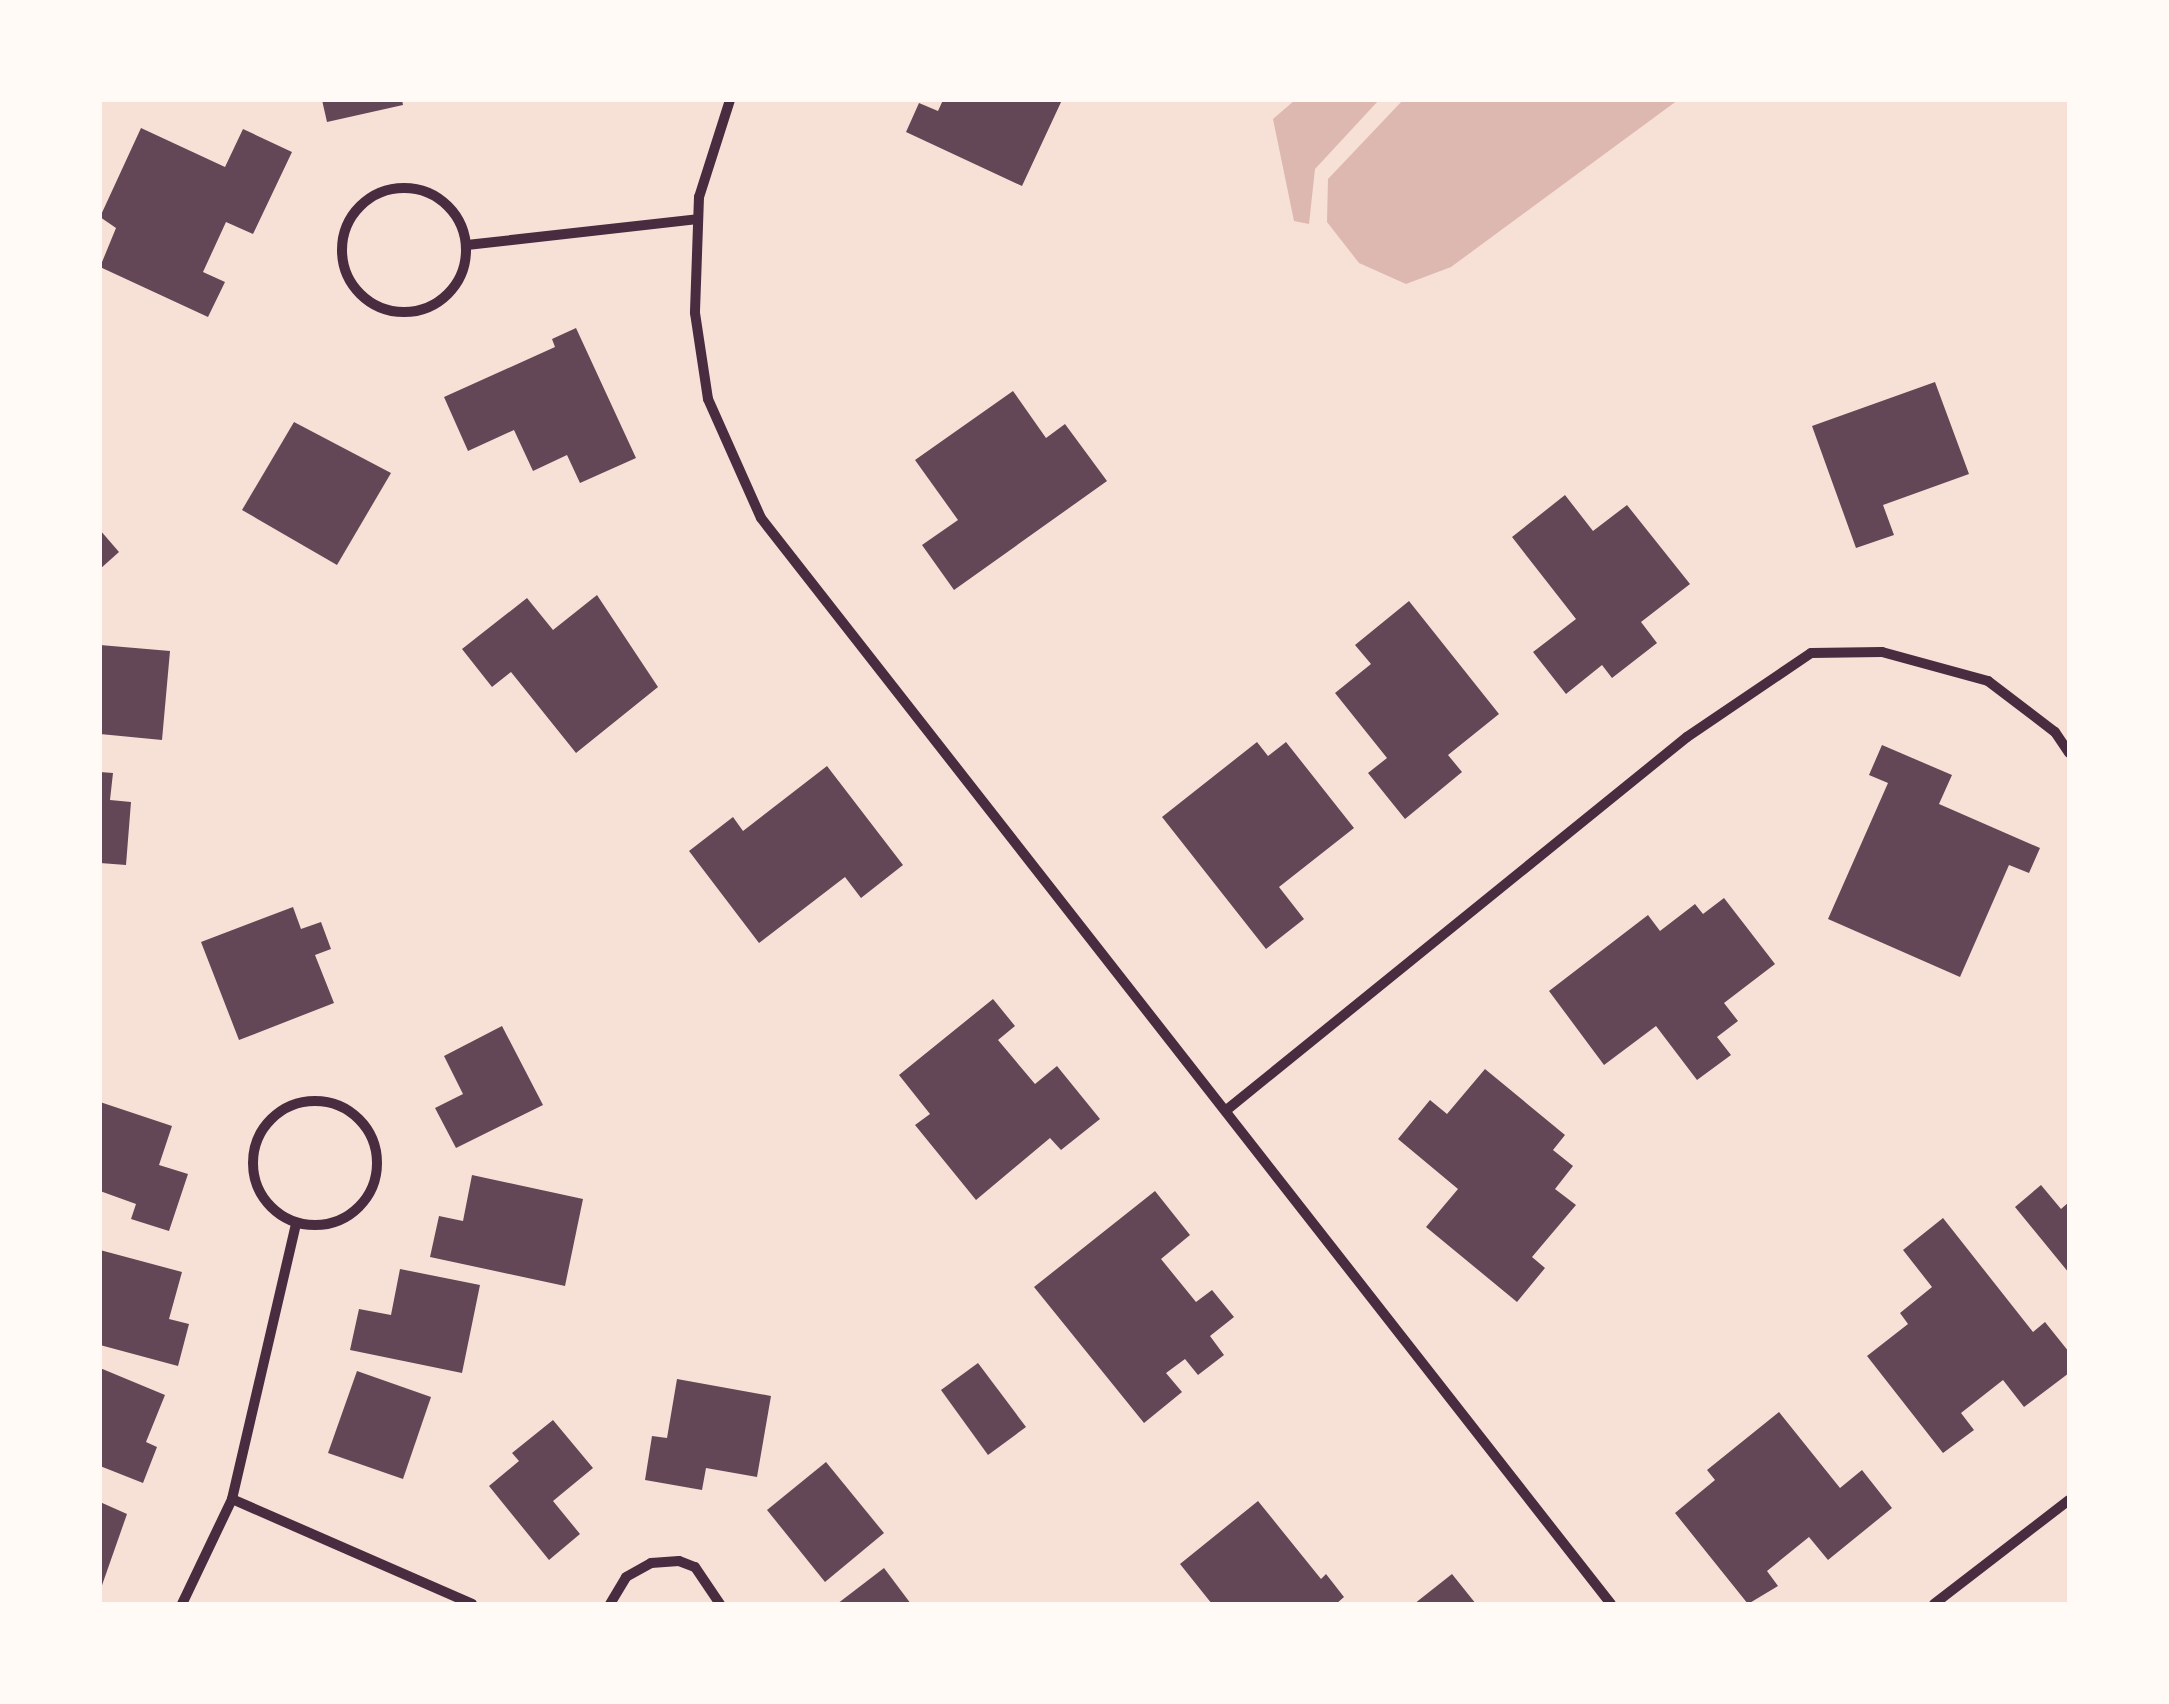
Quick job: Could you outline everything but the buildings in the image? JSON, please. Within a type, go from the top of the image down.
[{"type":"street","points":[[730,100],[699,197],[695,313],[708,399],[761,518],[1229,1108],[1611,1604]]},
{"type":"street","points":[[410,187],[449,206],[467,245],[452,290],[410,313],[372,304],[357,291],[342,254],[343,234],[368,198],[410,187]]},
{"type":"street","points":[[467,245],[698,220]]},
{"type":"street","points":[[1229,1108],[1687,737],[1811,653],[1882,652],[1988,680],[2055,732],[2069,754]]},
{"type":"street","points":[[300,1102],[341,1106],[371,1134],[377,1176],[369,1195],[347,1216],[318,1226],[296,1223],[264,1199],[252,1160],[256,1141],[274,1116],[300,1102]]},
{"type":"street","points":[[182,1604],[232,1499],[296,1223]]},
{"type":"street","points":[[232,1499],[472,1604]]},
{"type":"street","points":[[1934,1604],[2069,1500]]},
{"type":"street","points":[[610,1604],[626,1577],[651,1563],[678,1561],[695,1566],[720,1604]]},
{"type":"shaded area","points":[[1295,100],[1379,100],[1315,169],[1309,224],[1294,221],[1273,119]]},
{"type":"shaded area","points":[[1403,100],[1678,100],[1451,267],[1406,284],[1359,263],[1327,222],[1328,179]]}]
